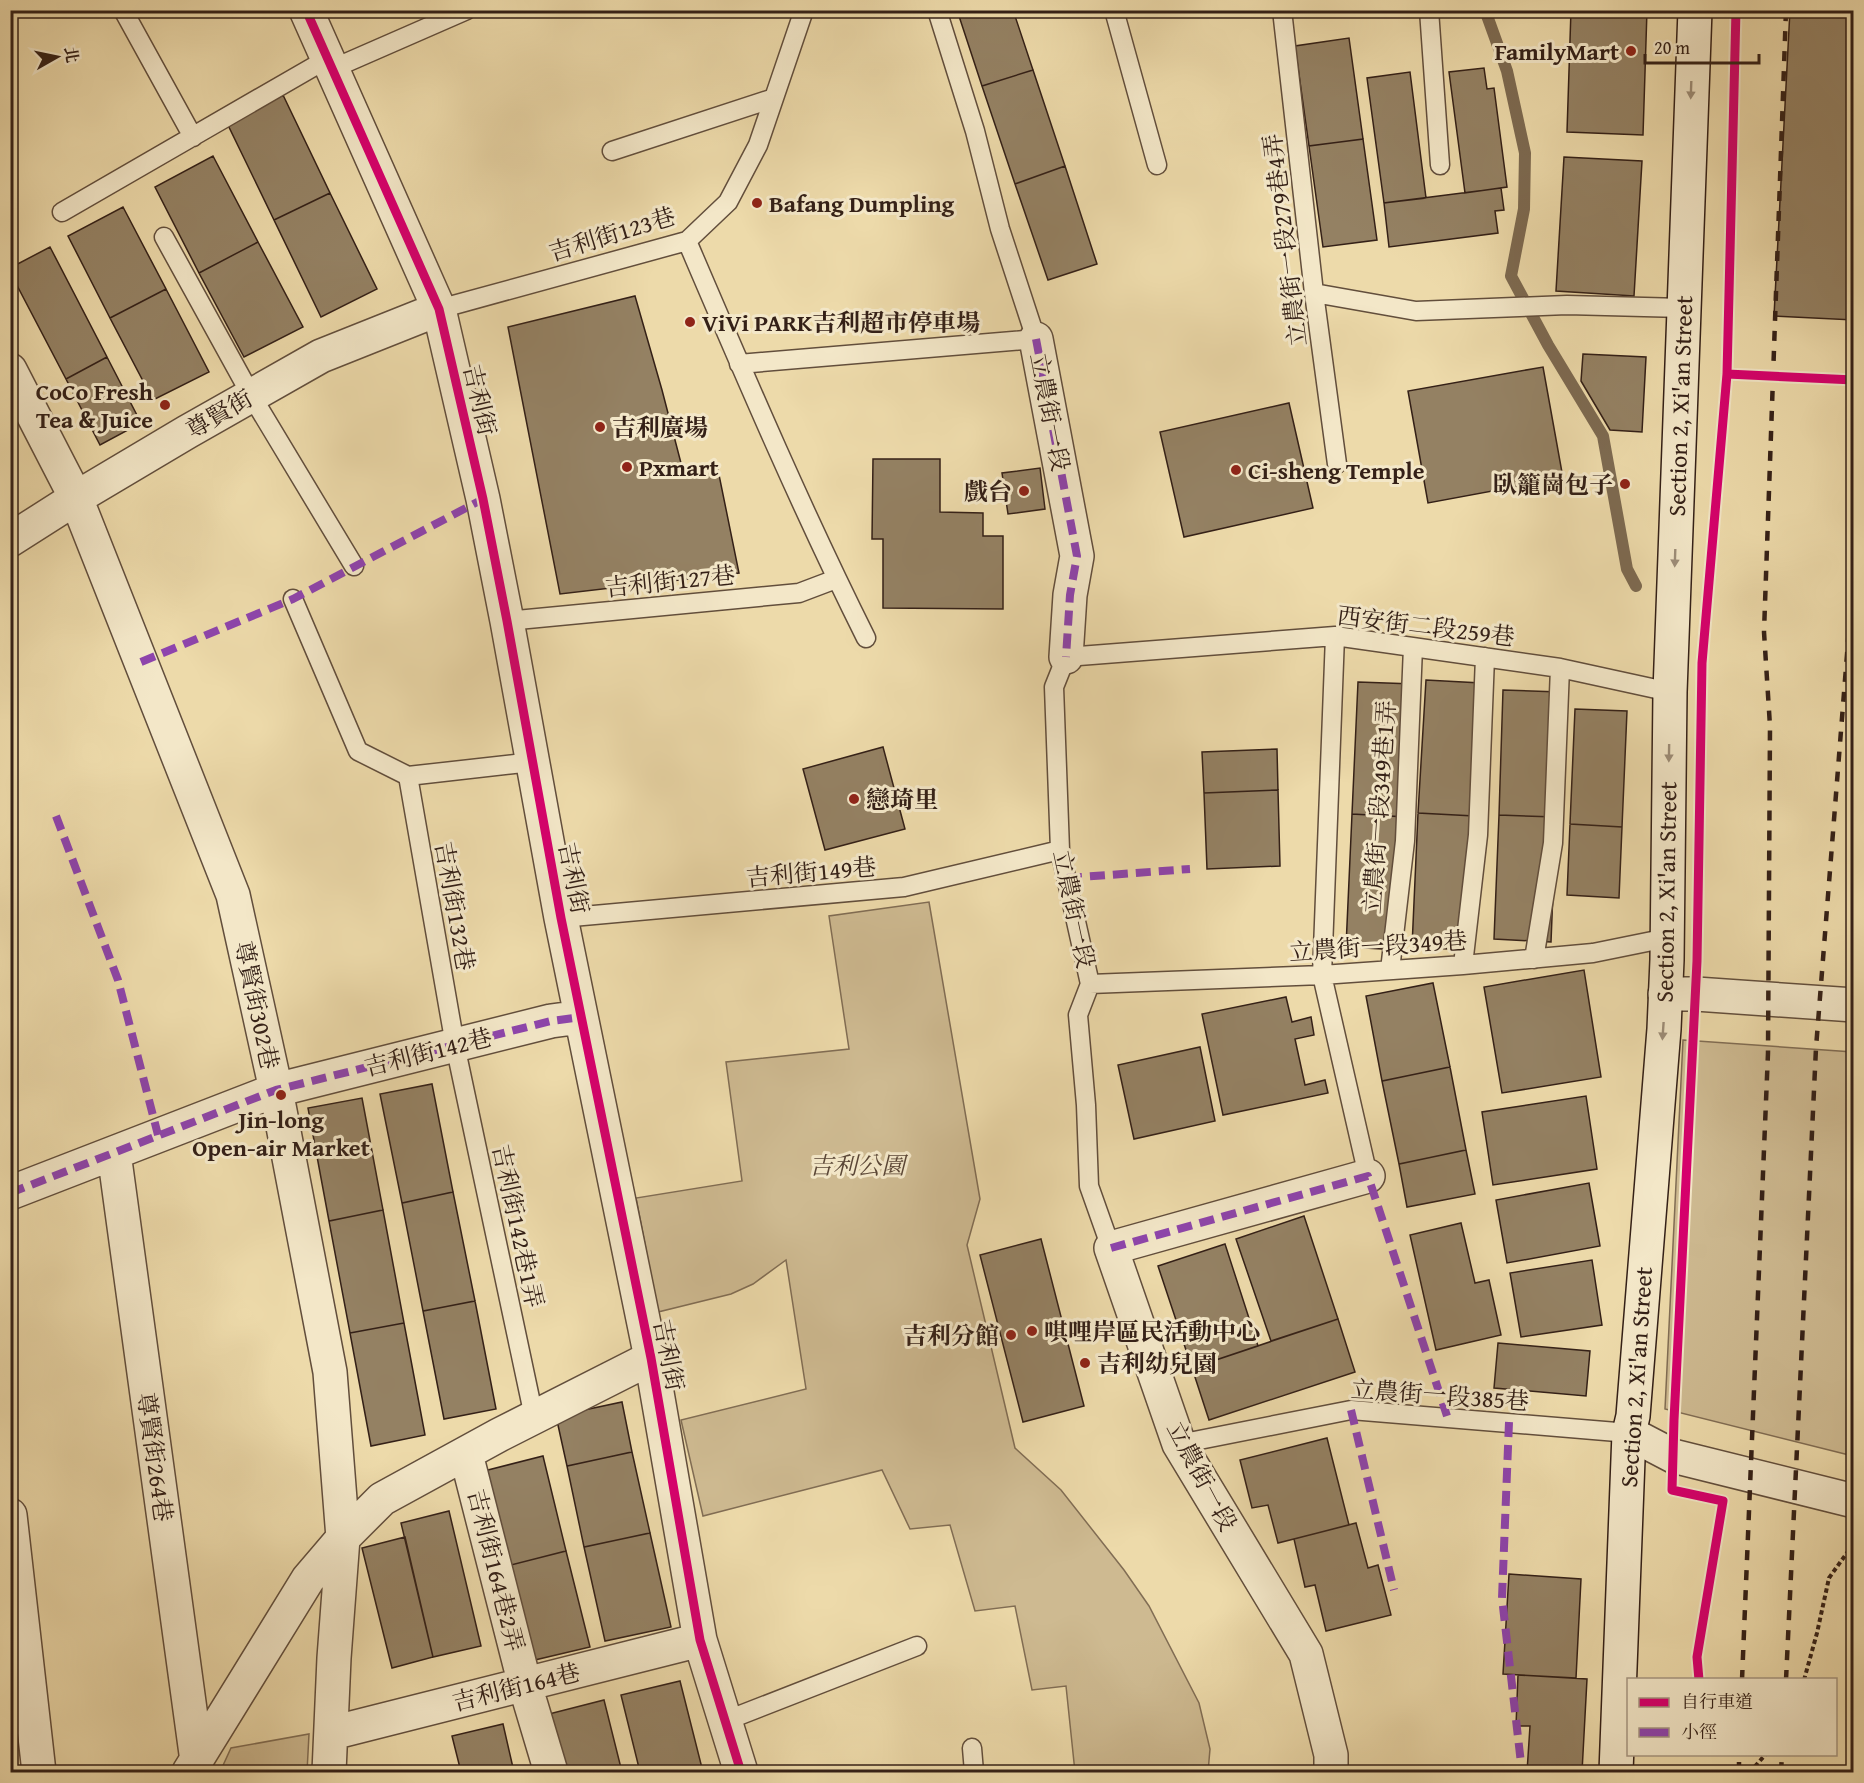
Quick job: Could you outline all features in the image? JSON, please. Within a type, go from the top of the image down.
[{"type":"street","name":"吉利街","points":[[306,10],[439,309],[483,499],[507,621],[561,918],[651,1358],[700,1640],[741,1773]]},
{"type":"street","name":"Section 2, Xi'an Street","points":[[1616,1773],[1629,1433],[1633,1416],[1665,994],[1670,692],[1695,10]]},
{"type":"street","name":"尊賢街","points":[[10,540],[76,498],[321,356],[439,309]]},
{"type":"street","name":"立農街一段","points":[[1036,339],[1077,556],[1070,595],[1066,657]]},
{"type":"street","name":"尊賢街302巷","points":[[10,370],[76,498],[233,895],[276,1090],[330,1372],[344,1538],[334,1658],[329,1773]]},
{"type":"street","points":[[1665,994],[1696,994],[1854,1005]]},
{"type":"street","name":"吉利街142巷","points":[[276,1090],[550,1021],[581,1017]]},
{"type":"street","points":[[10,1193],[276,1090]]},
{"type":"street","name":"尊賢街264巷","points":[[114,1153],[193,1767]]},
{"type":"street","points":[[1111,1248],[1368,1176]]},
{"type":"street","name":"立農街一段","points":[[1111,1248],[1179,1444],[1306,1654],[1331,1755],[1331,1773]]},
{"type":"street","points":[[193,1767],[308,1579],[382,1499],[499,1435],[651,1358]]},
{"type":"street","points":[[1629,1433],[1673,1456],[1854,1501]]},
{"type":"street","name":"吉利街164巷2弄","points":[[466,1454],[525,1685],[551,1773]]},
{"type":"street","points":[[10,1515],[28,1756]]},
{"type":"street","name":"吉利街164巷","points":[[332,1733],[700,1640]]},
{"type":"lane","points":[[123,10],[193,137]]},
{"type":"lane","points":[[62,212],[193,137],[330,64],[467,10]]},
{"type":"lane","name":"吉利街123巷","points":[[439,309],[687,241],[728,202],[758,145],[804,10]]},
{"type":"lane","name":"立農街一段","points":[[937,10],[975,131],[1000,229],[1036,339]]},
{"type":"lane","points":[[1114,10],[1157,165]]},
{"type":"lane","name":"立農街一段279巷4弄","points":[[1282,10],[1314,293],[1337,464]]},
{"type":"lane","points":[[1429,10],[1440,165]]},
{"type":"lane","points":[[612,151],[774,98]]},
{"type":"lane","points":[[164,237],[251,395],[354,566]]},
{"type":"lane","points":[[687,241],[739,364],[836,579],[866,639]]},
{"type":"lane","points":[[1314,293],[1416,311],[1567,305],[1683,308]]},
{"type":"lane","points":[[739,364],[1036,339]]},
{"type":"lane","name":"吉利街127巷","points":[[507,621],[799,593],[836,579]]},
{"type":"lane","points":[[293,599],[358,752],[408,776],[532,762]]},
{"type":"lane","points":[[1335,636],[1322,975],[1368,1176]]},
{"type":"lane","name":"西安街二段259巷","points":[[1066,657],[1335,636],[1560,668],[1670,692]]},
{"type":"lane","name":"立農街一段349巷1弄","points":[[1390,970],[1406,841],[1413,647]]},
{"type":"lane","name":"立農街一段","points":[[1066,657],[1054,687],[1060,850],[1090,984],[1078,1015],[1086,1105],[1089,1186],[1111,1248]]},
{"type":"lane","points":[[1463,965],[1478,836],[1485,657]]},
{"type":"lane","points":[[1534,959],[1553,843],[1560,668]]},
{"type":"lane","name":"吉利街132巷","points":[[408,776],[455,1045]]},
{"type":"lane","name":"吉利街149巷","points":[[561,918],[904,887],[1060,850]]},
{"type":"lane","name":"立農街一段349巷","points":[[1090,984],[1322,975],[1463,965],[1593,953],[1667,938]]},
{"type":"lane","name":"吉利街142巷1弄","points":[[455,1045],[534,1417]]},
{"type":"lane","name":"立農街一段385巷","points":[[1179,1444],[1351,1410],[1629,1433]]},
{"type":"lane","points":[[725,1721],[917,1646]]},
{"type":"lane","points":[[972,1748],[975,1773]]},
{"type":"path","points":[[1736,10],[1727,374],[1854,381]]},
{"type":"path","points":[[1805,1678],[1817,1633],[1828,1578],[1854,1543]]},
{"type":"path","points":[[1750,1773],[1765,1756]]},
{"type":"green space","name":"吉利公園","points":[[929,902],[980,1199],[967,1245],[1015,1448],[1061,1490],[1124,1570],[1149,1606],[1199,1703],[1210,1749],[1208,1772],[1075,1772],[1066,1686],[1032,1690],[1015,1606],[975,1611],[950,1525],[910,1529],[882,1470],[703,1516],[681,1420],[806,1389],[786,1260],[753,1284],[731,1294],[658,1312],[636,1198],[742,1181],[726,1062],[849,1049],[829,916]]},
{"type":"green space","points":[[1683,1040],[1853,1052],[1853,1456],[1665,1409]]},
{"type":"green space","points":[[309,1734],[307,1772],[220,1772],[231,1748]]},
{"type":"building","points":[[957,10],[1013,10],[1033,70],[982,86]]},
{"type":"building","points":[[1571,10],[1647,10],[1643,135],[1567,132]]},
{"type":"building","points":[[1790,10],[1854,10],[1854,320],[1774,316]]},
{"type":"building","points":[[1349,38],[1363,139],[1309,146],[1295,46]]},
{"type":"building","points":[[1484,68],[1487,89],[1494,88],[1507,187],[1465,193],[1449,72]]},
{"type":"building","points":[[1033,70],[1065,166],[1015,184],[982,86]]},
{"type":"building","points":[[1410,72],[1426,198],[1384,203],[1367,78]]},
{"type":"building","points":[[283,95],[330,193],[274,220],[227,123]]},
{"type":"building","points":[[1363,139],[1377,240],[1323,247],[1309,146]]},
{"type":"building","points":[[213,156],[258,242],[199,273],[155,187]]},
{"type":"building","points":[[1564,157],[1642,161],[1634,296],[1556,291]]},
{"type":"building","points":[[1065,166],[1097,264],[1048,280],[1015,184]]},
{"type":"building","points":[[1501,188],[1504,210],[1495,211],[1498,233],[1389,247],[1384,203]]},
{"type":"building","points":[[330,193],[377,289],[321,317],[274,220]]},
{"type":"building","points":[[123,207],[166,289],[110,318],[68,236]]},
{"type":"building","points":[[258,242],[303,327],[244,357],[199,273]]},
{"type":"building","points":[[50,247],[107,357],[66,379],[10,272],[10,268]]},
{"type":"building","points":[[166,289],[209,372],[153,400],[110,318]]},
{"type":"building","name":"吉利廣場","points":[[635,296],[682,467],[717,465],[739,573],[560,594],[508,327]]},
{"type":"building","points":[[1583,354],[1646,357],[1642,432],[1610,430],[1581,381]]},
{"type":"building","points":[[107,357],[141,423],[100,445],[66,379]]},
{"type":"building","points":[[1543,367],[1563,478],[1428,503],[1408,391]]},
{"type":"building","name":"Ci-sheng Temple","points":[[1289,403],[1313,508],[1184,537],[1160,432]]},
{"type":"building","points":[[873,459],[940,459],[940,512],[983,513],[983,536],[1003,536],[1003,609],[883,608],[883,539],[872,539]]},
{"type":"building","name":"戲台","points":[[1040,468],[1045,509],[1008,514],[1002,473]]},
{"type":"building","points":[[1426,680],[1481,683],[1474,816],[1418,813]]},
{"type":"building","points":[[1358,682],[1414,684],[1407,817],[1352,814]]},
{"type":"building","points":[[1503,690],[1560,692],[1556,817],[1499,815]]},
{"type":"building","points":[[1575,709],[1627,711],[1622,827],[1570,824]]},
{"type":"building","name":"戀琦里","points":[[883,747],[905,829],[825,850],[803,769]]},
{"type":"building","points":[[1277,749],[1278,790],[1204,793],[1202,752]]},
{"type":"building","points":[[1278,790],[1280,866],[1207,869],[1204,793]]},
{"type":"building","points":[[1418,813],[1474,816],[1467,950],[1412,947]]},
{"type":"building","points":[[1352,814],[1407,817],[1401,950],[1346,947]]},
{"type":"building","points":[[1499,815],[1556,817],[1551,942],[1494,939]]},
{"type":"building","points":[[1570,824],[1622,827],[1619,898],[1567,895]]},
{"type":"building","points":[[1584,970],[1601,1077],[1502,1093],[1484,987]]},
{"type":"building","points":[[1433,983],[1450,1067],[1382,1081],[1366,996]]},
{"type":"building","points":[[1286,997],[1292,1022],[1311,1017],[1314,1035],[1295,1039],[1305,1085],[1325,1080],[1328,1093],[1223,1115],[1202,1014]]},
{"type":"building","points":[[1200,1047],[1215,1121],[1134,1139],[1118,1065]]},
{"type":"building","points":[[1450,1067],[1466,1150],[1399,1164],[1382,1081]]},
{"type":"building","points":[[432,1084],[453,1192],[402,1203],[380,1094]]},
{"type":"building","points":[[1586,1096],[1597,1169],[1493,1185],[1482,1112]]},
{"type":"building","points":[[362,1098],[383,1210],[329,1221],[308,1108]]},
{"type":"building","points":[[1466,1150],[1475,1194],[1407,1207],[1399,1164]]},
{"type":"building","points":[[1589,1183],[1600,1246],[1507,1263],[1496,1200]]},
{"type":"building","points":[[453,1192],[475,1301],[423,1311],[402,1203]]},
{"type":"building","points":[[383,1210],[404,1323],[350,1333],[329,1221]]},
{"type":"building","points":[[1304,1216],[1338,1319],[1271,1341],[1236,1239]]},
{"type":"building","points":[[1461,1223],[1475,1283],[1489,1280],[1501,1335],[1436,1350],[1410,1235]]},
{"type":"building","name":"唭哩岸區民活動中心","points":[[1041,1239],[1084,1406],[1023,1422],[980,1255]]},
{"type":"building","points":[[1225,1244],[1258,1346],[1192,1368],[1158,1266]]},
{"type":"building","points":[[1592,1260],[1602,1325],[1521,1337],[1510,1273]]},
{"type":"building","points":[[475,1301],[496,1409],[444,1419],[423,1311]]},
{"type":"building","points":[[1338,1319],[1355,1372],[1209,1420],[1192,1368]]},
{"type":"building","points":[[404,1323],[425,1435],[371,1446],[350,1333]]},
{"type":"building","points":[[1498,1343],[1590,1351],[1586,1396],[1494,1388]]},
{"type":"building","points":[[622,1402],[632,1452],[567,1466],[556,1416]]},
{"type":"building","points":[[1327,1438],[1349,1525],[1278,1543],[1268,1505],[1252,1508],[1240,1460]]},
{"type":"building","points":[[632,1452],[650,1533],[584,1547],[567,1466]]},
{"type":"building","points":[[543,1456],[566,1551],[499,1568],[476,1473]]},
{"type":"building","points":[[449,1511],[481,1646],[433,1657],[401,1523]]},
{"type":"building","points":[[1356,1523],[1368,1568],[1378,1565],[1391,1615],[1326,1631],[1315,1585],[1305,1587],[1294,1539]]},
{"type":"building","points":[[650,1533],[671,1627],[605,1641],[584,1547]]},
{"type":"building","points":[[405,1537],[433,1657],[392,1668],[362,1548]]},
{"type":"building","points":[[566,1551],[590,1647],[522,1663],[499,1568]]},
{"type":"building","points":[[1509,1574],[1581,1579],[1576,1678],[1503,1674]]},
{"type":"building","points":[[1518,1675],[1587,1679],[1582,1772],[1527,1772],[1530,1726],[1516,1726]]},
{"type":"building","points":[[680,1681],[703,1772],[640,1772],[621,1695]]},
{"type":"building","points":[[604,1700],[622,1772],[560,1772],[545,1715]]},
{"type":"building","points":[[503,1724],[514,1772],[461,1772],[452,1736]]},
{"type":"waterway","points":[[1485,10],[1507,71],[1525,153],[1524,209],[1511,276],[1548,345],[1603,436],[1627,569],[1636,586]]},
{"type":"railway","points":[[1742,1678],[1768,1053],[1770,726],[1764,632],[1786,10]]},
{"type":"railway","points":[[1786,1678],[1816,1048],[1848,642],[1854,528]]},
{"type":"railway","points":[[1739,1756],[1739,1772]]},
{"type":"railway","points":[[1781,1772],[1782,1756]]},
{"type":"marked path","points":[[1036,339],[1077,556],[1070,595],[1066,657]]},
{"type":"marked path","points":[[141,662],[293,599],[483,499]]},
{"type":"marked path","points":[[56,816],[118,980],[158,1135]]},
{"type":"marked path","points":[[1067,878],[1190,869]]},
{"type":"marked path","points":[[10,1193],[276,1090],[551,1021],[581,1017]]},
{"type":"marked path","points":[[1111,1248],[1368,1176],[1447,1416]]},
{"type":"marked path","points":[[1351,1410],[1394,1590]]},
{"type":"marked path","points":[[1509,1422],[1502,1598],[1522,1772]]},
{"type":"cycle path","points":[[306,10],[439,309],[483,499],[507,621],[561,918],[651,1358],[700,1640],[741,1772]]},
{"type":"cycle path","points":[[1699,1678],[1697,1657],[1723,1501],[1672,1490],[1697,961],[1702,663],[1727,374],[1736,10]]},
{"type":"cycle path","points":[[1727,374],[1854,380]]},
{"type":"place","name":"FamilyMart","points":[[1631,51]]},
{"type":"place","name":"Bafang Dumpling","points":[[757,203]]},
{"type":"place","name":"ViVi PARK吉利超市停車場","points":[[690,322]]},
{"type":"place","name":"CoCo Fresh Tea & Juice","points":[[165,405]]},
{"type":"place","name":"吉利廣場","points":[[600,427]]},
{"type":"place","name":"Pxmart","points":[[627,467]]},
{"type":"place","name":"Ci-sheng Temple","points":[[1236,470]]},
{"type":"place","name":"臥籠崗包子","points":[[1625,484]]},
{"type":"place","name":"戲台","points":[[1024,491]]},
{"type":"place","name":"戀琦里","points":[[854,799]]},
{"type":"place","name":"Jin-long Open-air Market","points":[[281,1095]]},
{"type":"place","name":"唭哩岸區民活動中心","points":[[1032,1331]]},
{"type":"place","name":"吉利分館","points":[[1011,1335]]},
{"type":"place","name":"吉利幼兒園","points":[[1085,1363]]}]
